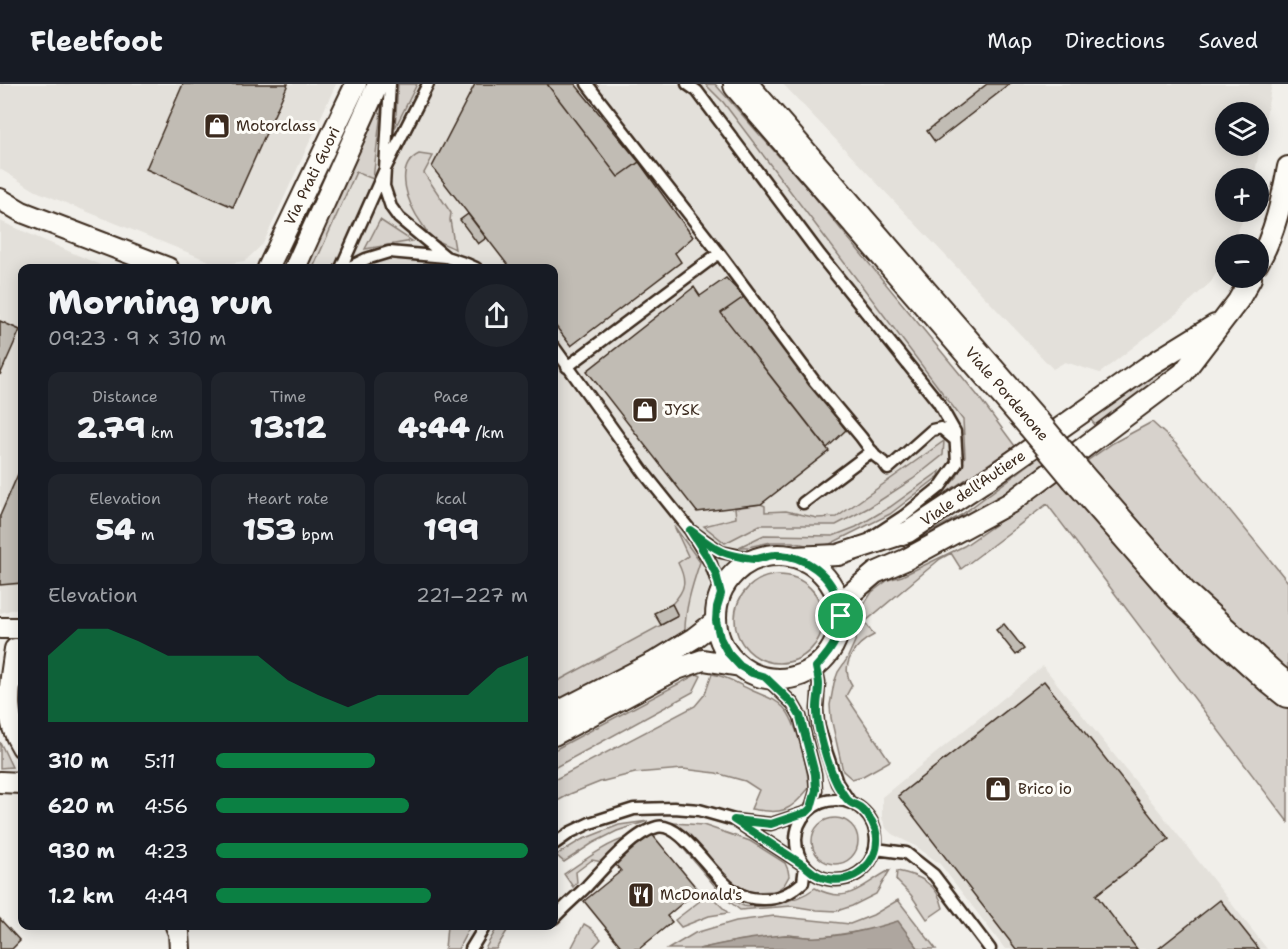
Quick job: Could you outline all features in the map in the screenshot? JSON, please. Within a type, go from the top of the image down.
[{"type":"main road","name":"Viale Pordenone","points":[[740,84],[1181,596],[1288,691]]},
{"type":"street","name":"Via Prati Guori","points":[[270,264],[357,84]]},
{"type":"street","name":"Via Prati Guori","points":[[297,264],[378,84]]},
{"type":"street","points":[[1269,238],[1282,200],[1288,166]]},
{"type":"street","points":[[0,199],[22,212],[158,264]]},
{"type":"street","name":"Viale dell'Autiere","points":[[841,616],[848,596],[875,573],[905,560],[1010,503],[1184,373],[1245,288]]},
{"type":"street","name":"Viale dell'Autiere","points":[[793,557],[838,555],[908,532],[1147,367],[1225,318]]},
{"type":"street","points":[[775,555],[793,557],[812,565],[827,578],[837,596],[841,616],[838,635],[829,653],[816,667],[800,675],[782,679],[752,673],[740,666],[728,653],[720,638],[716,621],[721,594],[729,579],[741,567],[756,559],[775,555]]},
{"type":"street","points":[[558,712],[653,663],[694,638],[716,621]]},
{"type":"street","points":[[0,628],[18,628]]},
{"type":"street","points":[[0,669],[18,647]]},
{"type":"street","points":[[18,651],[8,700],[10,723],[18,739]]},
{"type":"street","points":[[558,733],[677,669],[703,660],[740,666]]},
{"type":"street","points":[[0,782],[18,783]]},
{"type":"street","points":[[178,930],[180,949]]},
{"type":"lane","points":[[390,84],[384,186],[391,207],[399,219],[446,257],[464,264]]},
{"type":"lane","points":[[343,264],[386,168],[428,84]]},
{"type":"lane","points":[[587,84],[719,253],[815,382],[888,469],[932,430],[941,428],[956,440]]},
{"type":"lane","points":[[687,84],[697,92],[820,255],[938,402],[955,432],[957,463],[940,487],[904,516],[853,550]]},
{"type":"lane","points":[[357,264],[389,252],[446,257]]},
{"type":"lane","points":[[567,367],[719,253]]},
{"type":"lane","points":[[558,354],[645,474],[690,530],[711,564],[721,594]]},
{"type":"lane","points":[[803,503],[872,451]]},
{"type":"lane","points":[[690,530],[722,552],[756,559]]},
{"type":"lane","points":[[734,820],[814,874],[826,879],[839,880],[852,877],[863,871],[871,861],[876,849],[875,827],[863,809],[849,801],[837,783],[825,748],[818,723],[819,682],[816,667]]},
{"type":"lane","points":[[558,914],[633,840],[656,827],[672,829],[682,836],[734,892],[749,898],[770,899],[791,893],[803,882],[805,866],[796,845],[796,833],[800,822],[809,810],[816,790],[815,774],[800,716],[793,704],[765,677]]},
{"type":"lane","points":[[558,841],[590,822],[634,809],[699,810],[734,820],[771,824],[829,800],[849,801]]},
{"type":"lane","points":[[876,849],[906,853],[934,875],[990,949]]},
{"type":"lane","points":[[471,949],[483,930]]},
{"type":"shaded area","points":[[0,84],[336,84],[263,244],[245,261],[217,264],[36,191],[0,169]]},
{"type":"shaded area","points":[[391,84],[705,84],[723,102],[963,420],[965,456],[890,514],[830,544],[815,547],[792,542],[771,542],[748,547],[709,581],[708,597],[702,615],[685,636],[558,702],[558,264],[307,264]]},
{"type":"shaded area","points":[[398,84],[417,84],[395,128]]},
{"type":"shaded area","points":[[705,84],[715,84],[812,194],[978,396],[1015,446],[935,500],[957,477],[965,456],[963,420],[723,102]]},
{"type":"shaded area","points":[[783,84],[1272,84],[1269,102],[1215,102],[1215,156],[1258,156],[1256,168],[1215,168],[1215,222],[1242,222],[1236,234],[1215,234],[1215,275],[1211,282],[1177,313],[1100,373],[1065,362],[1053,369]]},
{"type":"shaded area","points":[[382,103],[373,179],[356,172],[315,264],[307,264]]},
{"type":"shaded area","points":[[419,154],[433,156],[424,173],[451,213],[455,249],[430,236],[408,197],[406,168]]},
{"type":"shaded area","points":[[380,220],[412,241],[365,249]]},
{"type":"shaded area","points":[[0,221],[98,264],[18,264],[18,608],[0,613]]},
{"type":"shaded area","points":[[1182,355],[1184,359],[1096,426],[1090,419]]},
{"type":"shaded area","points":[[1152,422],[1176,444],[1288,582],[1288,822],[1047,504],[961,569],[951,553],[940,559],[865,622],[874,635],[861,644],[851,656],[847,670],[852,685],[846,696],[890,761],[863,776],[852,779],[843,771],[830,705],[838,672],[856,639],[863,606],[872,592],[888,580],[902,576],[964,546],[1113,443]]},
{"type":"shaded area","points":[[944,441],[943,455],[913,479],[870,507],[836,525],[760,525],[725,543],[704,526],[736,518],[735,508],[761,504],[765,506],[765,512],[786,511],[817,518],[837,517]]},
{"type":"shaded area","points":[[1046,452],[1052,458],[1008,493],[920,542],[918,539],[961,515]]},
{"type":"shaded area","points":[[940,471],[939,476],[890,514],[830,544],[815,547],[792,542],[771,542],[739,547],[764,535],[833,536],[856,527],[890,507]]},
{"type":"shaded area","points":[[674,526],[700,562],[687,608],[685,636],[558,702],[558,681],[678,616],[672,604],[680,594],[684,580],[678,563],[688,556]]},
{"type":"shaded area","points":[[779,575],[796,579],[810,588],[819,602],[823,619],[819,636],[810,650],[796,659],[779,663],[762,659],[748,650],[739,636],[735,619],[739,602],[748,588],[762,579]]},
{"type":"shaded area","points":[[1043,666],[1267,949],[1005,949],[940,864],[886,828],[882,818],[882,797]]},
{"type":"shaded area","points":[[697,674],[701,676],[693,692],[558,766],[558,748]]},
{"type":"shaded area","points":[[712,674],[728,678],[773,699],[784,708],[789,714],[801,746],[809,788],[796,803],[778,811],[751,809],[759,790],[745,781],[716,773],[683,769],[635,773],[600,782],[558,801],[558,778],[695,706],[705,694]]},
{"type":"shaded area","points":[[0,742],[12,767],[0,768]]},
{"type":"shaded area","points":[[835,818],[851,825],[858,841],[851,857],[835,864],[819,857],[812,841],[819,825]]},
{"type":"shaded area","points":[[648,821],[617,831],[564,862],[558,857],[558,854],[581,840],[619,825]]},
{"type":"shaded area","points":[[673,823],[703,825],[750,841],[785,863],[789,876],[784,885],[776,891],[753,892],[741,888],[727,879]]},
{"type":"shaded area","points":[[629,837],[602,862],[592,860],[576,872],[577,882],[573,887],[564,874],[603,848]]},
{"type":"shaded area","points":[[678,840],[728,896],[744,906],[752,907],[788,901],[815,888],[837,895],[846,894],[890,870],[876,894],[837,911],[792,906],[740,910],[725,898]]},
{"type":"shaded area","points":[[897,871],[913,875],[926,882],[937,893],[943,908],[927,919],[911,895],[896,880]]},
{"type":"shaded area","points":[[709,894],[728,913],[709,916],[681,927],[675,920]]},
{"type":"shaded area","points":[[898,900],[936,949],[919,949],[911,939],[883,926],[817,938],[786,935],[737,941],[699,949],[668,949],[695,933],[736,921],[774,916],[850,924],[873,915]]},
{"type":"shaded area","points":[[898,921],[919,949],[699,949],[774,936],[838,935]]},
{"type":"shaded area","points":[[584,924],[601,939],[592,949],[571,949]]},
{"type":"shaded area","points":[[447,930],[468,930],[458,949],[445,949]]},
{"type":"shaded area","points":[[496,930],[508,930],[496,949],[485,949]]},
{"type":"building","name":"Motorclass","points":[[183,84],[288,84],[233,207],[146,169]]},
{"type":"building","points":[[475,84],[547,84],[618,177],[639,162],[693,237],[675,253],[681,262],[571,346],[558,329],[558,264],[507,264],[432,167]]},
{"type":"building","points":[[547,84],[575,84],[639,162],[618,177]]},
{"type":"building","points":[[987,84],[1010,84],[935,142],[927,131]]},
{"type":"building","points":[[468,214],[486,238],[478,244],[460,220]]},
{"type":"building","points":[[726,278],[744,297],[721,313],[829,451],[761,504],[697,512],[587,371],[694,287],[700,296]]},
{"type":"building","points":[[744,297],[846,430],[827,448],[721,313]]},
{"type":"building","points":[[0,321],[18,329],[18,334],[0,375]]},
{"type":"building","points":[[18,474],[18,583],[0,585],[0,516]]},
{"type":"building","points":[[672,604],[678,616],[661,625],[654,613]]},
{"type":"building","points":[[1004,624],[1024,649],[1016,655],[996,630]]},
{"type":"building","points":[[1044,681],[1169,839],[1096,895],[1137,949],[1016,949],[898,796]]},
{"type":"building","name":"McDonald's","points":[[651,833],[698,890],[667,916],[672,922],[639,949],[623,949],[584,901],[621,871],[614,863]]},
{"type":"building","points":[[1220,900],[1259,949],[1158,949]]},
{"type":"building","points":[[0,919],[20,941],[12,949],[0,949]]},
{"type":"place","name":"Motorclass","points":[[217,126]]},
{"type":"place","name":"JYSK","points":[[645,410]]},
{"type":"place","name":"Brico io","points":[[998,789]]},
{"type":"place","name":"McDonald's","points":[[641,895]]},
{"type":"route","points":[[690,530],[722,552],[756,559],[775,555],[793,557],[812,565],[827,578],[837,596],[841,616],[838,635],[829,653],[816,667],[819,682],[818,723],[837,783],[849,801],[863,809],[870,818],[877,838],[876,849],[871,861],[863,871],[839,880],[826,879],[814,874],[734,820],[771,824],[807,812],[811,808],[816,790],[815,774],[800,716],[793,704],[765,677],[740,666],[728,653],[720,638],[716,621],[721,594],[716,574],[690,530]]}]
